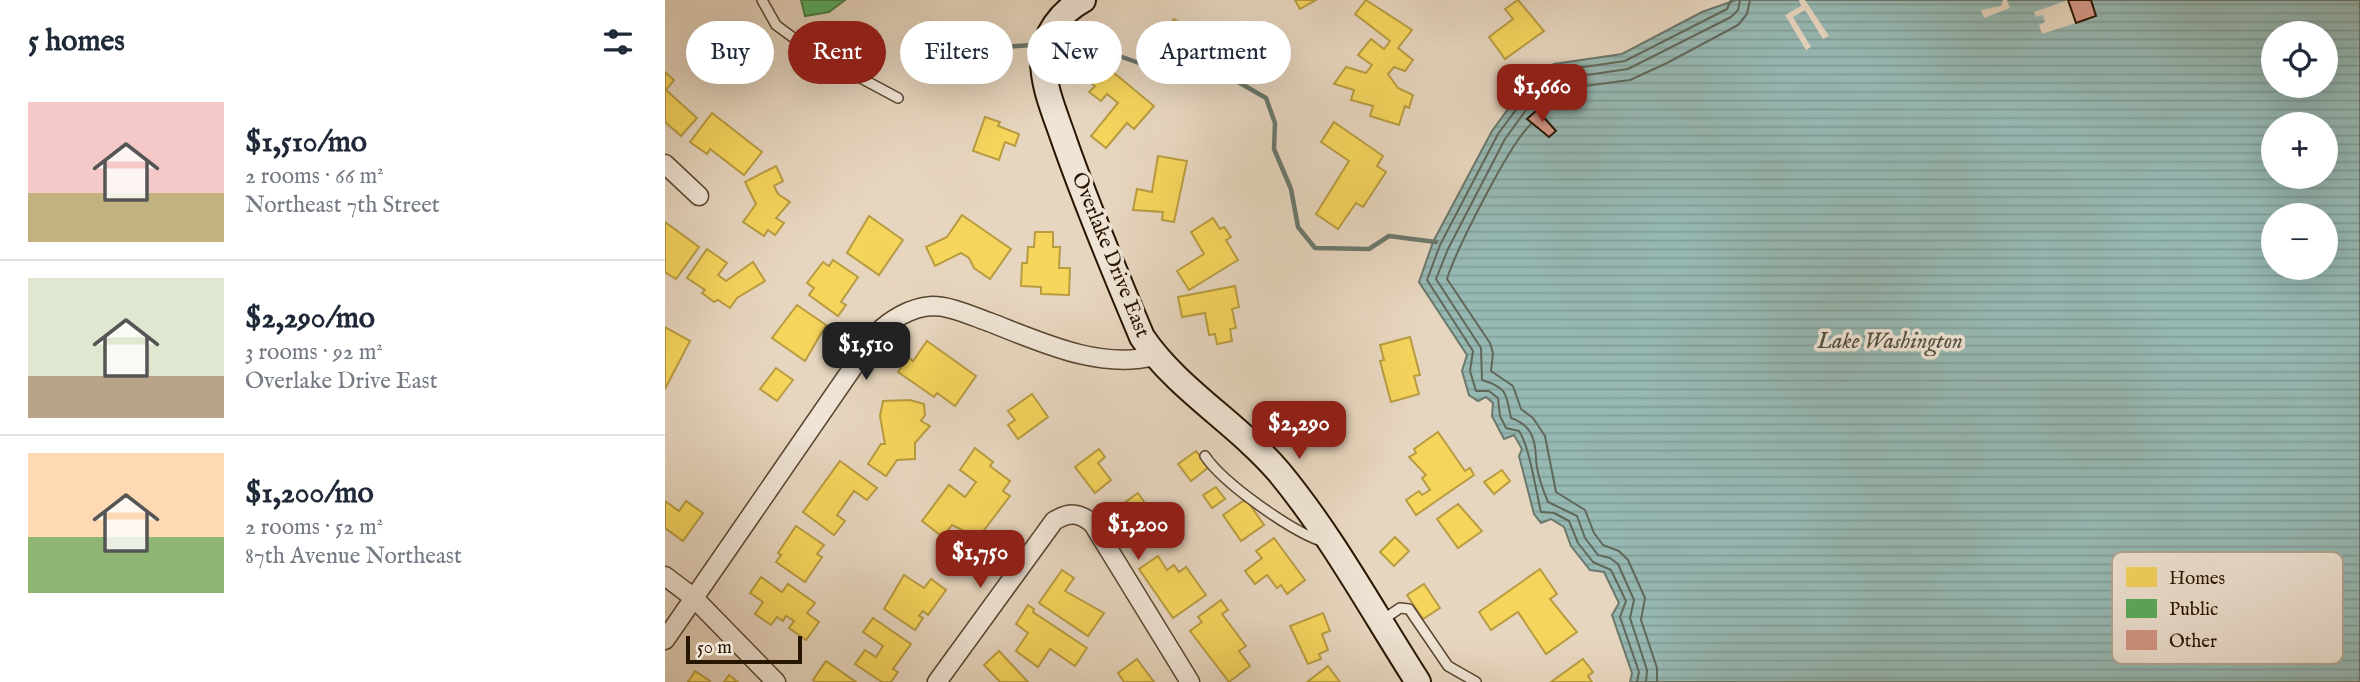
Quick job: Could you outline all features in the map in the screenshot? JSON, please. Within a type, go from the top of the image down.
[{"type":"street","name":"Overlake Drive East","points":[[1082,0],[1064,13],[1048,39],[1043,58],[1045,79],[1087,204],[1142,337],[1154,356],[1248,438],[1280,474],[1329,544],[1418,682]]},
{"type":"street","points":[[665,164],[699,195]]},
{"type":"street","points":[[665,640],[876,334],[902,315],[933,306],[1089,356],[1130,362],[1154,356]]},
{"type":"street","points":[[937,682],[1054,522],[1072,514],[1083,516],[1093,524],[1190,682]]},
{"type":"street","points":[[665,576],[694,598],[776,682]]},
{"type":"lane","points":[[762,0],[776,25],[814,53],[898,98]]},
{"type":"lane","points":[[1205,456],[1219,475],[1273,514],[1307,536],[1329,544]]},
{"type":"lane","points":[[1379,622],[1400,608],[1409,610],[1448,666],[1476,682]]},
{"type":"water","name":"Lake Washington","points":[[1736,0],[2360,0],[2360,682],[1630,682],[1632,673],[1612,615],[1619,603],[1604,572],[1590,570],[1571,546],[1564,527],[1551,519],[1541,523],[1534,514],[1519,456],[1522,449],[1514,435],[1504,439],[1492,416],[1493,403],[1486,397],[1478,401],[1469,395],[1462,371],[1467,355],[1419,282],[1433,242],[1492,131],[1533,75],[1554,64],[1622,54],[1702,12]]},
{"type":"pier","points":[[1799,0],[1805,0],[1829,36],[1823,39],[1805,10],[1793,17],[1811,47],[1806,50],[1785,15],[1801,6]]},
{"type":"pier","points":[[2003,0],[2007,0],[2010,8],[1984,18],[1981,10],[2001,6]]},
{"type":"pier","points":[[2068,0],[2091,0],[2097,16],[2042,34],[2039,25],[2045,22],[2043,15],[2036,17],[2034,12]]},
{"type":"building: Homes","points":[[1295,0],[1316,0],[1300,9]]},
{"type":"building: Homes","points":[[1366,0],[1412,30],[1398,48],[1413,60],[1405,71],[1394,67],[1388,74],[1398,88],[1413,95],[1409,108],[1405,106],[1399,125],[1370,116],[1373,106],[1351,100],[1354,90],[1334,84],[1346,67],[1366,73],[1372,65],[1358,55],[1371,39],[1384,49],[1390,41],[1355,14]]},
{"type":"building: Homes","points":[[1518,0],[1544,31],[1505,59],[1489,37],[1513,19],[1505,9]]},
{"type":"building: Homes","points":[[665,72],[674,80],[666,90],[697,118],[681,136],[665,122]]},
{"type":"building: Homes","points":[[1122,80],[1154,106],[1134,129],[1127,123],[1106,148],[1091,136],[1118,103],[1107,94],[1101,101],[1089,92],[1095,86],[1092,84],[1122,84]]},
{"type":"building: Homes","points":[[712,113],[762,152],[744,175],[710,149],[707,154],[690,142]]},
{"type":"building: Homes","points":[[985,117],[1000,122],[998,126],[1019,134],[1015,146],[1005,142],[999,160],[973,151]]},
{"type":"building: Homes","points":[[1334,122],[1383,156],[1377,166],[1386,172],[1363,207],[1356,203],[1338,229],[1316,214],[1349,161],[1321,142]]},
{"type":"building: Homes","points":[[1158,156],[1187,161],[1174,222],[1162,220],[1163,212],[1133,210],[1137,189],[1152,192]]},
{"type":"building: Homes","points":[[776,166],[783,181],[774,186],[778,194],[790,202],[776,218],[784,223],[775,235],[768,230],[764,236],[743,222],[756,204],[745,182]]},
{"type":"building: Homes","points":[[962,215],[1011,249],[990,279],[974,268],[969,258],[961,253],[935,266],[926,247],[947,237]]},
{"type":"building: Homes","points":[[869,216],[903,240],[879,275],[847,253]]},
{"type":"building: Homes","points":[[1213,218],[1220,229],[1224,227],[1231,237],[1226,240],[1238,260],[1189,290],[1177,271],[1204,254],[1191,232]]},
{"type":"building: Homes","points":[[665,222],[699,247],[676,279],[665,272]]},
{"type":"building: Homes","points":[[1035,232],[1053,232],[1053,247],[1060,247],[1059,268],[1070,268],[1069,295],[1041,294],[1041,287],[1021,286],[1022,263],[1027,263],[1028,247],[1034,247]]},
{"type":"building: Homes","points":[[707,249],[727,263],[718,275],[726,281],[753,262],[765,281],[737,298],[730,308],[718,300],[714,302],[702,293],[705,290],[687,278]]},
{"type":"building: Homes","points":[[833,260],[858,277],[841,302],[846,305],[838,316],[809,295],[814,288],[807,283],[823,262],[829,266]]},
{"type":"building: Homes","points":[[1235,286],[1239,307],[1232,309],[1236,328],[1230,329],[1232,341],[1217,344],[1215,334],[1209,335],[1205,313],[1182,317],[1178,297]]},
{"type":"building: Homes","points":[[797,305],[826,325],[805,361],[772,338]]},
{"type":"building: Homes","points":[[665,327],[690,341],[665,389]]},
{"type":"building: Homes","points":[[1410,337],[1420,375],[1414,376],[1419,394],[1391,402],[1380,361],[1384,360],[1380,345]]},
{"type":"building: Homes","points":[[927,341],[976,376],[955,406],[937,393],[934,397],[898,372],[908,357],[913,361]]},
{"type":"building: Homes","points":[[776,368],[793,380],[777,401],[760,389]]},
{"type":"building: Homes","points":[[1032,394],[1048,417],[1018,439],[1008,425],[1015,420],[1008,411]]},
{"type":"building: Homes","points":[[910,400],[924,404],[925,415],[921,421],[930,426],[915,443],[915,459],[897,460],[886,476],[868,464],[881,444],[885,444],[880,416],[883,401]]},
{"type":"building: Homes","points":[[1438,432],[1465,471],[1470,468],[1474,475],[1416,515],[1406,500],[1419,491],[1422,495],[1430,490],[1422,478],[1426,475],[1409,457],[1416,453],[1414,449]]},
{"type":"building: Homes","points":[[975,448],[993,462],[990,466],[1010,481],[1003,491],[1010,496],[978,538],[952,525],[943,537],[922,521],[949,485],[965,497],[976,482],[960,470]]},
{"type":"building: Homes","points":[[1099,449],[1105,457],[1098,463],[1111,480],[1095,493],[1075,467]]},
{"type":"building: Homes","points":[[1196,451],[1209,467],[1191,481],[1178,464]]},
{"type":"building: Homes","points":[[840,461],[877,488],[867,500],[854,491],[837,515],[845,521],[834,535],[803,512]]},
{"type":"building: Homes","points":[[1502,470],[1510,481],[1494,494],[1484,482]]},
{"type":"building: Homes","points":[[1216,487],[1225,499],[1212,508],[1203,495]]},
{"type":"building: Homes","points":[[1138,493],[1165,532],[1137,552],[1110,513]]},
{"type":"building: Homes","points":[[1246,499],[1264,525],[1241,541],[1223,515]]},
{"type":"building: Homes","points":[[665,501],[679,511],[686,501],[703,513],[683,541],[665,528]]},
{"type":"building: Homes","points":[[1458,504],[1482,531],[1458,548],[1437,519]]},
{"type":"building: Homes","points":[[796,526],[824,545],[817,554],[822,557],[805,582],[776,562],[781,555],[778,553]]},
{"type":"building: Homes","points":[[1395,537],[1409,551],[1394,566],[1380,552]]},
{"type":"building: Homes","points":[[1274,538],[1305,580],[1287,594],[1281,585],[1277,588],[1267,575],[1255,584],[1245,571],[1262,558],[1256,551]]},
{"type":"building: Homes","points":[[1158,556],[1167,570],[1174,565],[1179,572],[1186,567],[1206,595],[1173,618],[1139,569]]},
{"type":"building: Homes","points":[[1540,569],[1557,594],[1550,599],[1577,632],[1546,654],[1518,612],[1491,630],[1479,612]]},
{"type":"building: Homes","points":[[1062,570],[1074,578],[1065,591],[1104,613],[1088,636],[1039,603]]},
{"type":"building: Homes","points":[[904,575],[924,588],[931,579],[946,590],[928,615],[923,611],[919,616],[923,618],[915,630],[884,609]]},
{"type":"building: Homes","points":[[761,577],[782,592],[788,584],[815,603],[807,613],[819,622],[806,640],[789,628],[794,621],[786,616],[783,621],[777,617],[771,625],[755,614],[763,602],[750,593]]},
{"type":"building: Homes","points":[[1424,584],[1440,608],[1423,619],[1407,595]]},
{"type":"building: Homes","points":[[1221,600],[1228,610],[1222,614],[1246,646],[1239,651],[1250,666],[1229,682],[1190,631],[1202,622],[1198,617]]},
{"type":"building: Homes","points":[[1028,605],[1034,609],[1033,612],[1087,648],[1075,666],[1050,649],[1038,667],[1016,651],[1028,633],[1016,624]]},
{"type":"building: Homes","points":[[1323,613],[1330,631],[1322,634],[1328,650],[1319,654],[1321,659],[1308,664],[1290,626]]},
{"type":"building: Homes","points":[[873,618],[911,644],[893,669],[898,672],[891,682],[882,682],[855,664],[865,650],[876,657],[883,646],[863,632]]},
{"type":"building: Homes","points":[[999,651],[1028,682],[1000,682],[984,665]]},
{"type":"building: Homes","points":[[1137,659],[1154,682],[1124,682],[1118,673]]},
{"type":"building: Homes","points":[[1583,659],[1593,672],[1588,676],[1592,682],[1551,682]]},
{"type":"building: Homes","points":[[826,661],[856,682],[815,682],[813,680]]},
{"type":"building: Homes","points":[[1328,666],[1340,682],[1307,682]]},
{"type":"building: Homes","points":[[695,671],[710,681],[688,682]]},
{"type":"building: Homes","points":[[729,675],[738,682],[724,682]]},
{"type":"building: Public","points":[[801,0],[845,0],[829,12],[805,16]]},
{"type":"building: Other","points":[[2068,0],[2091,0],[2096,16],[2076,23]]},
{"type":"building: Other","points":[[1537,110],[1556,131],[1549,137],[1527,119]]},
{"type":"waterway","points":[[1013,46],[1027,45]]},
{"type":"waterway","points":[[1122,57],[1162,71],[1185,67],[1214,80],[1233,79],[1266,98],[1275,123],[1274,149],[1291,189],[1298,227],[1315,248],[1369,249],[1389,236],[1436,242]]}]
